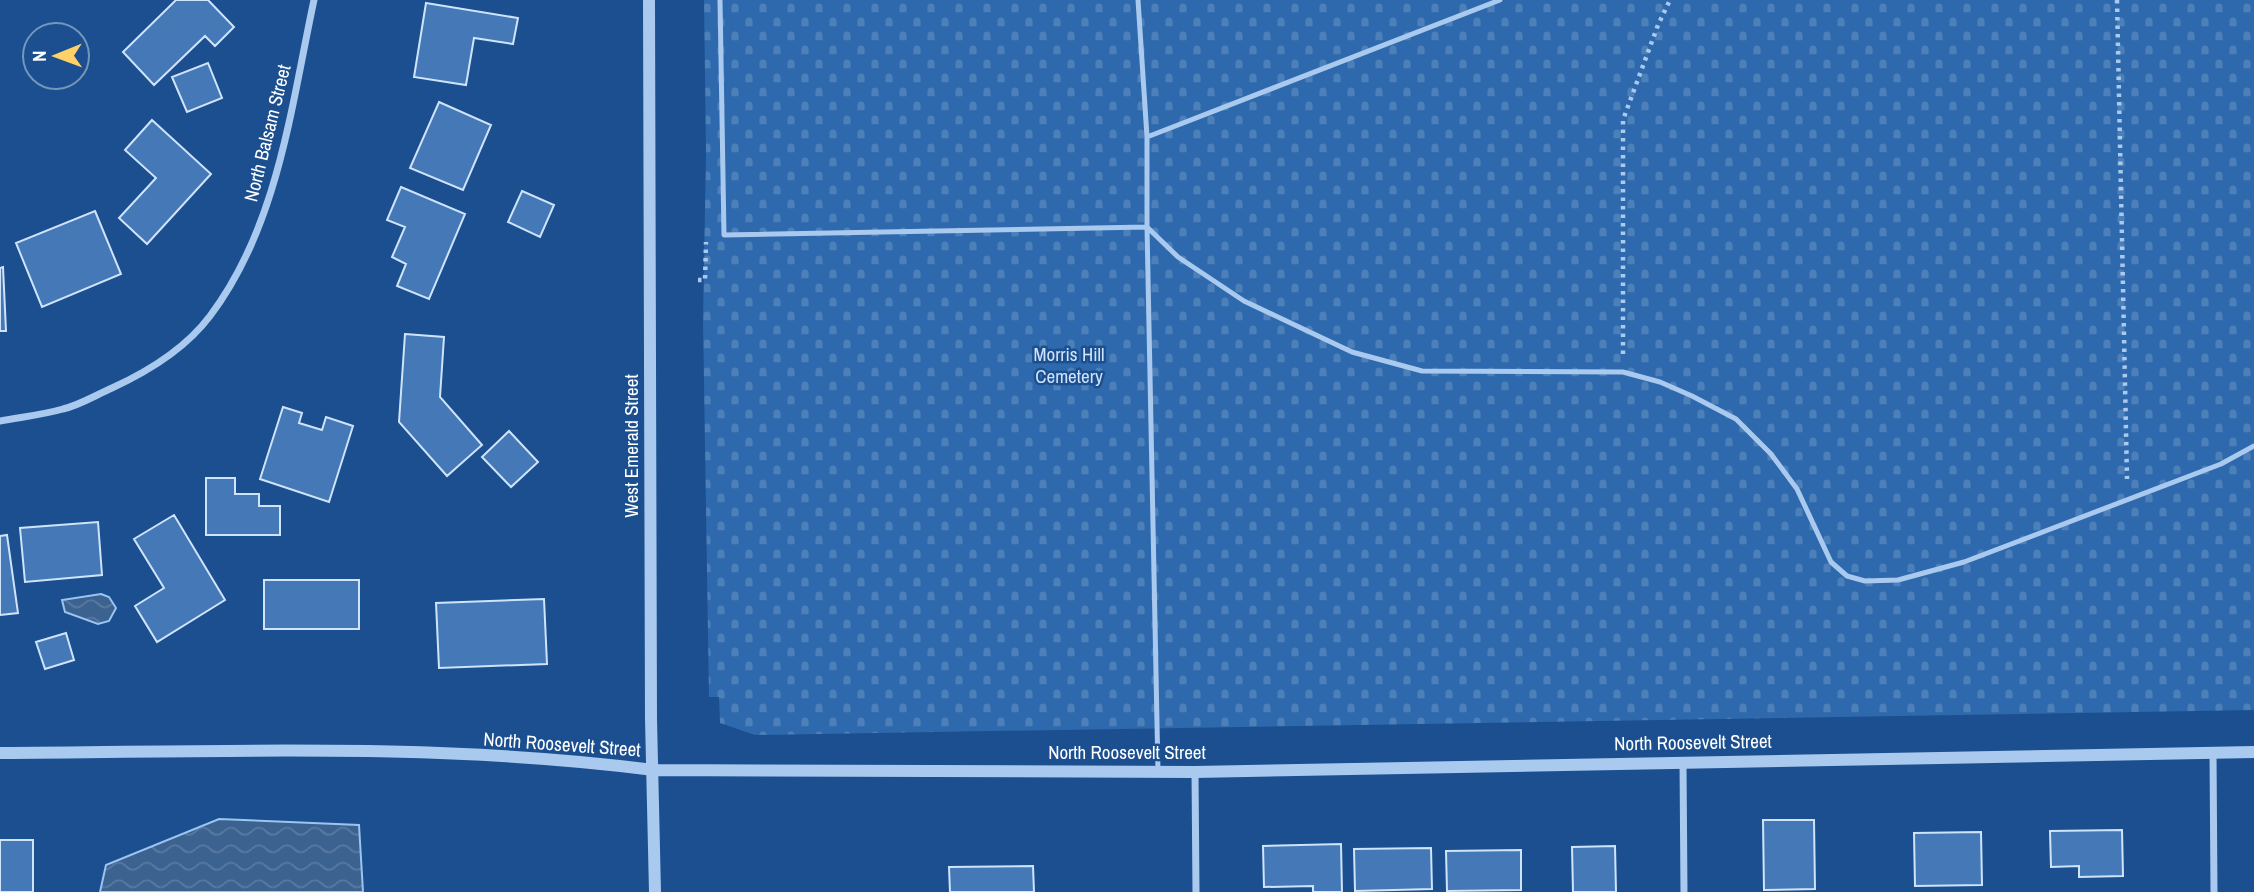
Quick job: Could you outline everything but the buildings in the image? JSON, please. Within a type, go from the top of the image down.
[{"type":"street","name":"North Balsam Street","points":[[0,421],[65,409],[132,379],[174,352],[209,317],[236,272],[266,206],[279,167],[314,0]]},
{"type":"street","name":"West Emerald Street","points":[[649,0],[651,705],[655,892]]},
{"type":"street","name":"North Roosevelt Street","points":[[0,754],[389,751],[597,763],[654,771],[1195,772],[2254,752]]},
{"type":"street","points":[[2213,752],[2214,892]]},
{"type":"street","points":[[1683,761],[1684,892]]},
{"type":"street","points":[[1195,772],[1196,892]]},
{"type":"lane","points":[[720,0],[724,235],[1147,227],[1178,257],[1244,301],[1352,352],[1423,371],[1623,373],[1660,382],[1736,419],[1771,454],[1797,489],[1831,562],[1847,576],[1865,581],[1898,580],[1964,562],[2221,464],[2254,446]]},
{"type":"lane","points":[[1138,0],[1147,137],[1158,772]]},
{"type":"lane","points":[[1147,137],[1500,0]]},
{"type":"path","points":[[1623,373],[1623,120],[1670,0]]},
{"type":"path","points":[[2117,0],[2128,501]]},
{"type":"path","points":[[698,280],[705,280],[706,245]]},
{"type":"green space","name":"Morris Hill Cemetery","points":[[704,0],[2254,0],[2254,710],[755,735],[720,723],[719,697],[709,697],[703,321],[706,154]]},
{"type":"water","points":[[101,594],[109,597],[116,608],[109,621],[98,624],[65,612],[62,600]]},
{"type":"water","points":[[219,819],[359,825],[363,892],[100,892],[106,865]]}]
